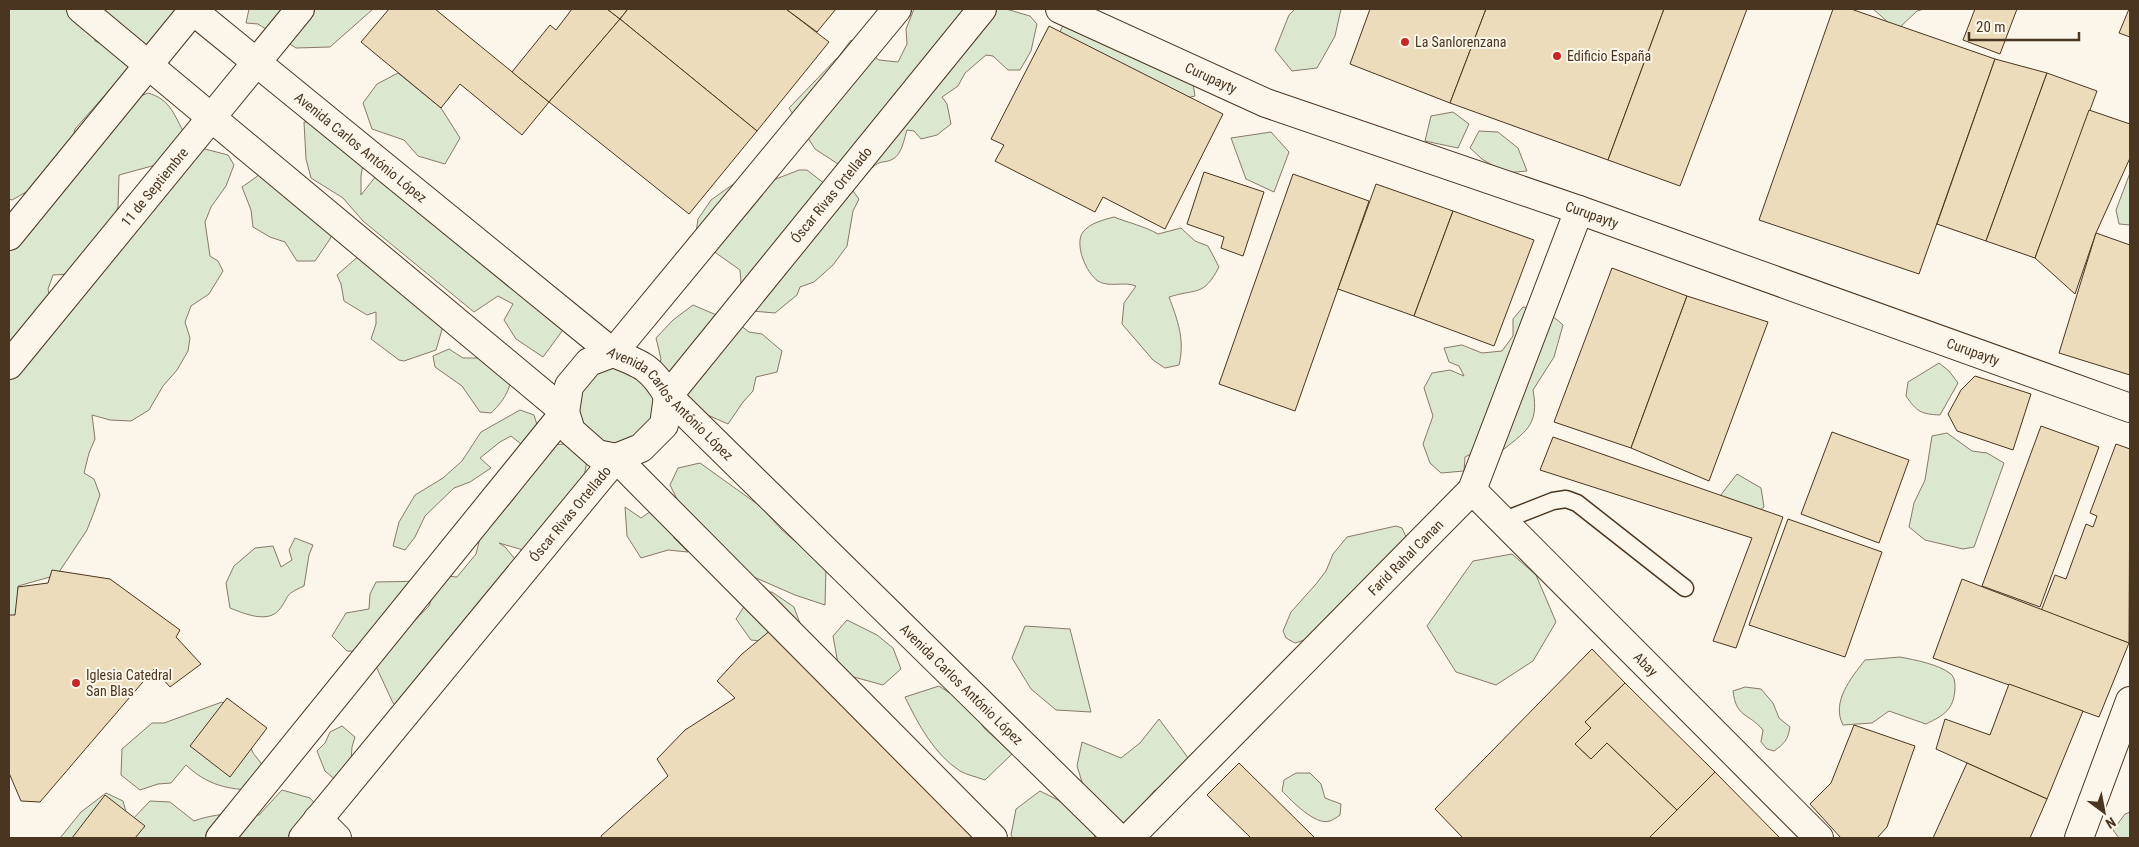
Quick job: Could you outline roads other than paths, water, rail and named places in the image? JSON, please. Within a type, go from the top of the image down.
[{"type":"street","points":[[81,9],[565,412]]},
{"type":"street","points":[[9,236],[192,9]]},
{"type":"street","name":"Avenida Carlos António López","points":[[192,9],[613,353],[639,363],[658,379],[668,396],[1118,838]]},
{"type":"street","name":"11 de Septiembre","points":[[9,365],[300,9]]},
{"type":"street","points":[[897,9],[613,353],[589,362],[569,386],[565,412],[571,431],[597,454],[616,458],[993,838]]},
{"type":"street","name":"Óscar Rivas Ortellado","points":[[320,832],[616,458],[641,448],[664,425],[668,396],[982,9]]},
{"type":"street","name":"Curupayty","points":[[1060,9],[1266,103],[1579,210],[2130,408]]},
{"type":"street","name":"Farid Rahal Canan","points":[[1129,838],[1472,490],[1579,210]]},
{"type":"street","points":[[220,838],[565,412]]},
{"type":"street","name":"Abay","points":[[1472,490],[1820,838]]},
{"type":"street","points":[[2079,838],[2130,701]]},
{"type":"lane","points":[[1502,521],[1553,501],[1566,499],[1578,503],[1685,588]]},
{"type":"place","name":"La Sanlorenzana","points":[[1405,42]]},
{"type":"place","name":"Edificio España","points":[[1557,56]]},
{"type":"place","name":"Iglesia Catedral San Blas","points":[[76,683]]}]
